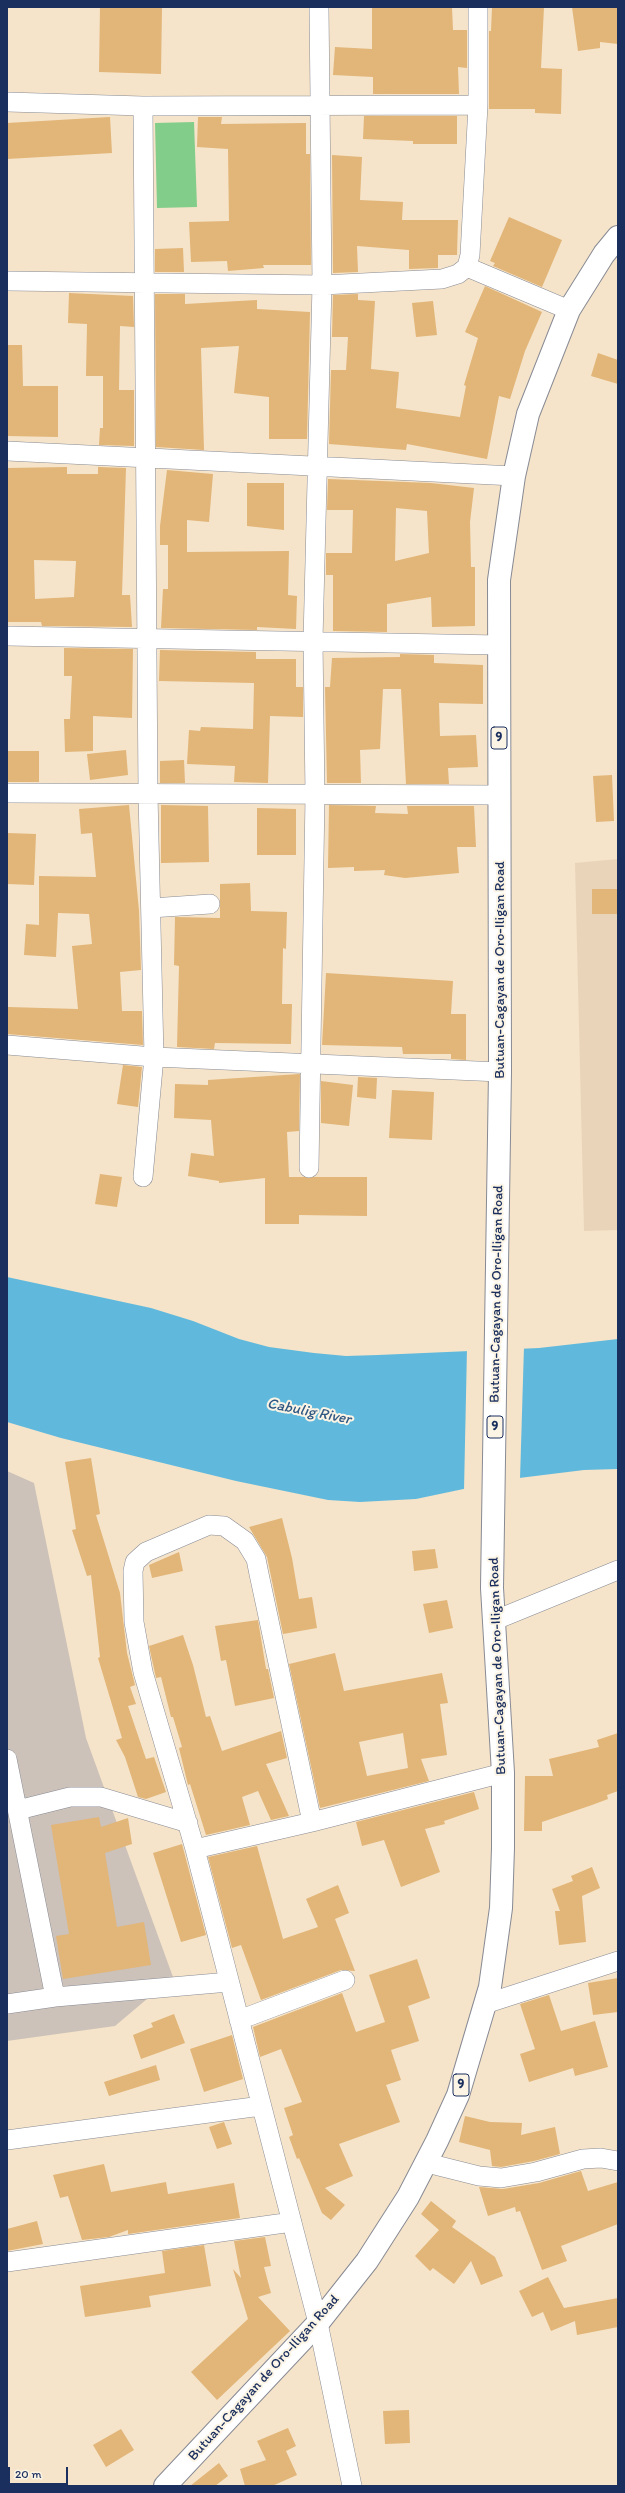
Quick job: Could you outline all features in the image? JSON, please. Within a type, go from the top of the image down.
[{"type":"highway","name":"Butuan-Cagayan de Oro-Iligan Road","points":[[165,2486],[318,2323],[368,2260],[427,2163],[458,2094],[490,1987],[501,1908],[503,1773],[492,1588],[500,1072],[499,580],[514,476],[528,414],[569,310],[604,254],[618,237]]},
{"type":"street","points":[[309,1168],[316,796],[313,640],[322,285],[319,7]]},
{"type":"street","points":[[7,281],[145,284],[322,285],[442,279],[458,274],[467,267],[470,255],[478,105],[478,7]]},
{"type":"street","points":[[7,102],[143,106],[478,105]]},
{"type":"street","points":[[143,106],[148,794],[154,1057],[143,1177]]},
{"type":"street","points":[[467,267],[569,310]]},
{"type":"street","points":[[7,450],[514,476]]},
{"type":"street","points":[[7,636],[313,640],[499,645]]},
{"type":"street","points":[[7,793],[316,796],[499,795]]},
{"type":"street","points":[[151,908],[210,904]]},
{"type":"street","points":[[7,1045],[154,1057],[500,1072]]},
{"type":"street","points":[[312,1822],[256,1559],[245,1540],[234,1531],[224,1526],[209,1525],[146,1552],[135,1562],[133,1571],[134,1622],[143,1672],[195,1849],[318,2323],[352,2486]]},
{"type":"street","points":[[493,1620],[618,1570]]},
{"type":"street","points":[[7,1759],[55,1997]]},
{"type":"street","points":[[195,1849],[312,1822],[503,1773]]},
{"type":"street","points":[[18,1810],[70,1797],[101,1797],[188,1823]]},
{"type":"street","points":[[485,2004],[618,1961]]},
{"type":"street","points":[[239,2020],[345,1980]]},
{"type":"street","points":[[7,2004],[55,1997],[229,1982]]},
{"type":"street","points":[[7,2140],[262,2106]]},
{"type":"street","points":[[427,2163],[479,2176],[501,2178],[536,2172],[583,2159],[601,2158],[618,2161]]},
{"type":"street","points":[[7,2262],[292,2222]]},
{"type":"shaded area","points":[[618,859],[618,1230],[584,1231],[575,863]]},
{"type":"shaded area","points":[[7,1471],[34,1483],[86,1738],[173,1977],[115,2026],[7,2041]]},
{"type":"green space","points":[[194,122],[197,207],[157,208],[155,123]]},
{"type":"water","name":"Cabulig River","points":[[7,1277],[151,1308],[193,1321],[239,1339],[269,1347],[314,1353],[346,1356],[539,1348],[618,1339],[618,1469],[584,1470],[511,1479],[416,1499],[360,1502],[328,1500],[236,1481],[61,1438],[7,1422]]},
{"type":"pier","points":[[524,1346],[520,1479],[464,1491],[467,1348]]},
{"type":"building","points":[[100,7],[162,7],[161,74],[99,72]]},
{"type":"building","points":[[372,7],[452,7],[453,30],[467,30],[467,68],[458,67],[459,94],[373,94],[373,77],[333,75],[335,47],[372,49]]},
{"type":"building","points":[[492,7],[544,7],[541,68],[562,69],[561,114],[535,113],[535,109],[489,109],[489,31],[491,31]]},
{"type":"building","points":[[572,7],[618,7],[618,44],[600,42],[600,48],[578,51]]},
{"type":"building","points":[[364,116],[457,116],[457,144],[413,144],[413,141],[363,139]]},
{"type":"building","points":[[110,117],[112,153],[7,159],[7,123]]},
{"type":"building","points":[[198,117],[222,117],[221,124],[306,123],[306,154],[310,154],[311,265],[263,265],[264,268],[228,271],[227,261],[191,262],[189,222],[229,221],[228,149],[197,147]]},
{"type":"building","points":[[332,155],[362,157],[360,200],[403,202],[402,220],[458,220],[457,255],[438,255],[438,268],[409,269],[409,250],[357,246],[358,272],[333,273]]},
{"type":"building","points":[[509,217],[562,240],[542,287],[493,266],[495,263],[490,261]]},
{"type":"building","points":[[183,248],[184,272],[155,272],[155,249]]},
{"type":"building","points":[[485,286],[542,312],[525,351],[510,399],[499,396],[487,459],[407,444],[406,450],[329,444],[331,370],[346,370],[348,337],[332,337],[333,295],[358,294],[358,300],[375,301],[371,369],[399,372],[396,408],[460,417],[466,386],[464,385],[478,338],[465,332]]},
{"type":"building","points":[[69,293],[133,296],[134,327],[120,326],[119,390],[134,390],[134,446],[99,445],[100,428],[103,428],[103,376],[86,376],[87,324],[68,323]]},
{"type":"building","points":[[155,294],[185,294],[185,304],[257,300],[257,309],[310,312],[307,439],[269,439],[269,397],[234,393],[239,346],[201,348],[204,450],[156,447]]},
{"type":"building","points":[[433,301],[437,335],[416,337],[412,303]]},
{"type":"building","points":[[7,345],[22,345],[23,386],[58,386],[58,437],[7,436]]},
{"type":"building","points":[[598,353],[618,360],[618,384],[591,376]]},
{"type":"building","points":[[67,467],[67,474],[98,474],[98,467],[126,468],[122,595],[130,595],[132,627],[42,626],[41,622],[7,622],[7,468]],"holes":[[[34,560],[76,561],[74,597],[35,599]]]},
{"type":"building","points":[[167,470],[213,474],[209,522],[187,520],[187,552],[289,551],[288,595],[297,596],[296,629],[257,627],[257,630],[161,628],[163,589],[168,589],[168,545],[160,545],[160,526]]},
{"type":"building","points":[[328,479],[431,483],[474,488],[470,522],[471,567],[475,567],[475,626],[432,627],[431,597],[387,604],[387,632],[333,631],[333,575],[326,575],[326,553],[352,553],[353,510],[327,510]],"holes":[[[396,508],[427,511],[429,553],[395,561]]]},
{"type":"building","points":[[247,483],[284,483],[284,530],[247,526]]},
{"type":"building","points":[[64,648],[133,649],[132,718],[93,716],[93,751],[65,752],[64,719],[70,719],[72,676],[64,676]]},
{"type":"building","points":[[160,650],[256,652],[256,659],[296,659],[296,687],[303,687],[303,717],[270,716],[268,783],[234,782],[235,766],[187,764],[189,730],[200,731],[201,727],[253,729],[254,683],[159,681]]},
{"type":"building","points":[[400,654],[434,655],[434,663],[483,665],[483,704],[439,703],[440,736],[476,735],[478,767],[448,768],[449,784],[406,784],[401,689],[383,689],[380,749],[360,750],[361,783],[327,783],[325,687],[330,687],[332,658],[400,657]]},
{"type":"building","points":[[126,750],[128,775],[90,780],[87,754]]},
{"type":"building","points":[[7,751],[39,751],[39,782],[7,782]]},
{"type":"building","points":[[184,760],[185,783],[160,783],[160,761]]},
{"type":"building","points":[[612,775],[614,821],[596,822],[593,776]]},
{"type":"building","points":[[129,805],[139,911],[141,970],[120,972],[122,1011],[142,1011],[143,1045],[7,1034],[8,1007],[78,1009],[72,946],[92,944],[89,914],[58,913],[56,957],[24,955],[26,924],[39,925],[39,876],[96,877],[92,833],[81,834],[79,809]]},
{"type":"building","points":[[161,805],[208,806],[209,862],[161,863]]},
{"type":"building","points":[[329,805],[376,806],[375,813],[408,814],[407,806],[474,806],[476,847],[457,847],[459,873],[405,878],[384,875],[385,870],[354,871],[354,867],[328,868]]},
{"type":"building","points":[[257,808],[296,809],[296,855],[257,855]]},
{"type":"building","points":[[7,833],[36,834],[34,885],[7,884]]},
{"type":"building","points":[[250,883],[251,911],[287,912],[286,949],[283,948],[282,1004],[292,1004],[291,1044],[215,1043],[214,1049],[177,1047],[179,966],[174,965],[175,917],[220,918],[220,884]]},
{"type":"building","points":[[592,889],[618,889],[618,914],[592,914]]},
{"type":"building","points":[[326,973],[453,981],[451,1014],[466,1014],[466,1060],[451,1059],[451,1054],[403,1054],[402,1047],[322,1045]]},
{"type":"building","points":[[123,1065],[142,1067],[138,1107],[117,1104]]},
{"type":"building","points":[[300,1074],[299,1131],[287,1132],[289,1177],[367,1177],[367,1216],[299,1215],[299,1224],[265,1224],[265,1178],[219,1183],[219,1181],[188,1176],[191,1153],[214,1156],[211,1120],[174,1118],[175,1084],[208,1085],[208,1080]]},
{"type":"building","points":[[358,1077],[377,1078],[376,1099],[357,1097]]},
{"type":"building","points":[[321,1081],[353,1085],[349,1126],[321,1123]]},
{"type":"building","points":[[392,1090],[434,1092],[432,1140],[389,1138]]},
{"type":"building","points":[[100,1174],[122,1177],[117,1207],[95,1204]]},
{"type":"building","points":[[91,1458],[100,1514],[96,1515],[120,1593],[127,1653],[135,1685],[130,1687],[136,1704],[128,1706],[146,1759],[154,1757],[166,1792],[146,1799],[138,1797],[125,1757],[116,1740],[122,1738],[98,1658],[100,1657],[91,1575],[87,1576],[72,1530],[76,1529],[65,1462]]},
{"type":"building","points":[[282,1518],[292,1558],[299,1599],[312,1597],[317,1628],[283,1634],[267,1557],[249,1527]]},
{"type":"building","points":[[435,1549],[438,1568],[414,1571],[412,1551]]},
{"type":"building","points":[[179,1552],[183,1571],[152,1578],[149,1565]]},
{"type":"building","points":[[447,1600],[453,1628],[429,1633],[423,1604]]},
{"type":"building","points":[[258,1620],[266,1669],[268,1669],[274,1698],[235,1706],[226,1660],[221,1661],[215,1626]]},
{"type":"building","points":[[183,1635],[193,1665],[206,1717],[210,1716],[222,1751],[281,1731],[287,1758],[266,1764],[289,1816],[271,1820],[258,1791],[242,1797],[250,1825],[206,1835],[190,1784],[188,1785],[179,1748],[182,1747],[173,1717],[171,1717],[161,1677],[156,1678],[149,1646]]},
{"type":"building","points":[[335,1653],[344,1691],[442,1673],[448,1703],[440,1704],[447,1755],[421,1759],[429,1781],[320,1808],[289,1664]],"holes":[[[403,1733],[408,1768],[367,1776],[359,1742]]]},
{"type":"building","points":[[618,1733],[618,1791],[607,1795],[608,1799],[542,1822],[542,1831],[524,1831],[525,1776],[553,1776],[549,1759],[599,1747],[597,1740]]},
{"type":"building","points":[[474,1792],[479,1809],[444,1821],[445,1824],[425,1829],[440,1872],[401,1887],[384,1840],[362,1846],[356,1822]]},
{"type":"building","points":[[99,1817],[101,1827],[128,1818],[132,1844],[105,1853],[117,1927],[144,1922],[151,1965],[63,1979],[56,1936],[69,1934],[51,1825]]},
{"type":"building","points":[[182,1844],[206,1935],[181,1942],[153,1853]]},
{"type":"building","points":[[257,1846],[283,1939],[318,1927],[306,1899],[338,1885],[349,1913],[335,1919],[355,1971],[341,1970],[261,2000],[241,1945],[232,1948],[208,1857]]},
{"type":"building","points":[[592,1867],[600,1888],[582,1896],[586,1942],[559,1945],[555,1911],[560,1911],[552,1889],[573,1881],[571,1876]]},
{"type":"building","points":[[417,1959],[430,1998],[408,2006],[419,2041],[391,2050],[401,2080],[386,2085],[400,2122],[339,2144],[353,2176],[325,2188],[345,2205],[331,2220],[322,2213],[299,2158],[297,2159],[289,2137],[293,2135],[284,2108],[302,2102],[281,2049],[260,2057],[253,2027],[342,1993],[356,2032],[385,2022],[369,1975]]},
{"type":"building","points":[[618,1978],[618,2012],[593,2015],[588,1983]]},
{"type":"building","points":[[549,1995],[561,2031],[595,2021],[608,2067],[575,2076],[573,2068],[529,2082],[520,2054],[535,2049],[520,2004]]},
{"type":"building","points":[[174,2014],[185,2043],[141,2059],[133,2035],[153,2027],[151,2023]]},
{"type":"building","points":[[232,2035],[243,2079],[204,2092],[190,2049]]},
{"type":"building","points":[[156,2065],[160,2080],[109,2096],[104,2082]]},
{"type":"building","points":[[465,2116],[490,2122],[522,2123],[521,2135],[555,2127],[560,2154],[534,2161],[501,2167],[492,2166],[490,2150],[459,2142]]},
{"type":"building","points":[[224,2122],[232,2144],[217,2149],[209,2127]]},
{"type":"building","points":[[104,2164],[111,2192],[166,2182],[168,2194],[234,2183],[240,2218],[128,2234],[128,2230],[109,2237],[82,2240],[68,2196],[60,2198],[53,2175]]},
{"type":"building","points":[[581,2171],[588,2191],[618,2182],[618,2224],[561,2246],[567,2261],[542,2270],[520,2211],[516,2212],[515,2207],[488,2216],[479,2187],[503,2189],[539,2183]]},
{"type":"building","points":[[431,2201],[456,2221],[452,2227],[495,2257],[503,2276],[481,2285],[471,2261],[454,2284],[433,2268],[430,2271],[415,2256],[439,2230],[421,2214]]},
{"type":"building","points":[[37,2221],[43,2244],[7,2251],[7,2229]]},
{"type":"building","points":[[265,2237],[271,2266],[264,2267],[271,2293],[258,2297],[290,2331],[217,2400],[191,2372],[248,2319],[233,2269],[241,2278],[234,2241]]},
{"type":"building","points":[[204,2245],[211,2286],[149,2296],[151,2307],[85,2317],[80,2286],[165,2273],[162,2251]]},
{"type":"building","points":[[548,2277],[564,2308],[618,2298],[618,2327],[577,2335],[575,2321],[551,2331],[543,2312],[532,2317],[519,2291]]},
{"type":"building","points":[[409,2410],[410,2443],[385,2444],[383,2411]]},
{"type":"building","points":[[288,2428],[296,2446],[286,2451],[297,2475],[272,2486],[245,2486],[240,2469],[266,2460],[257,2441]]},
{"type":"building","points":[[121,2429],[134,2450],[106,2467],[93,2445]]},
{"type":"building","points":[[219,2463],[228,2476],[215,2486],[190,2486]]}]
